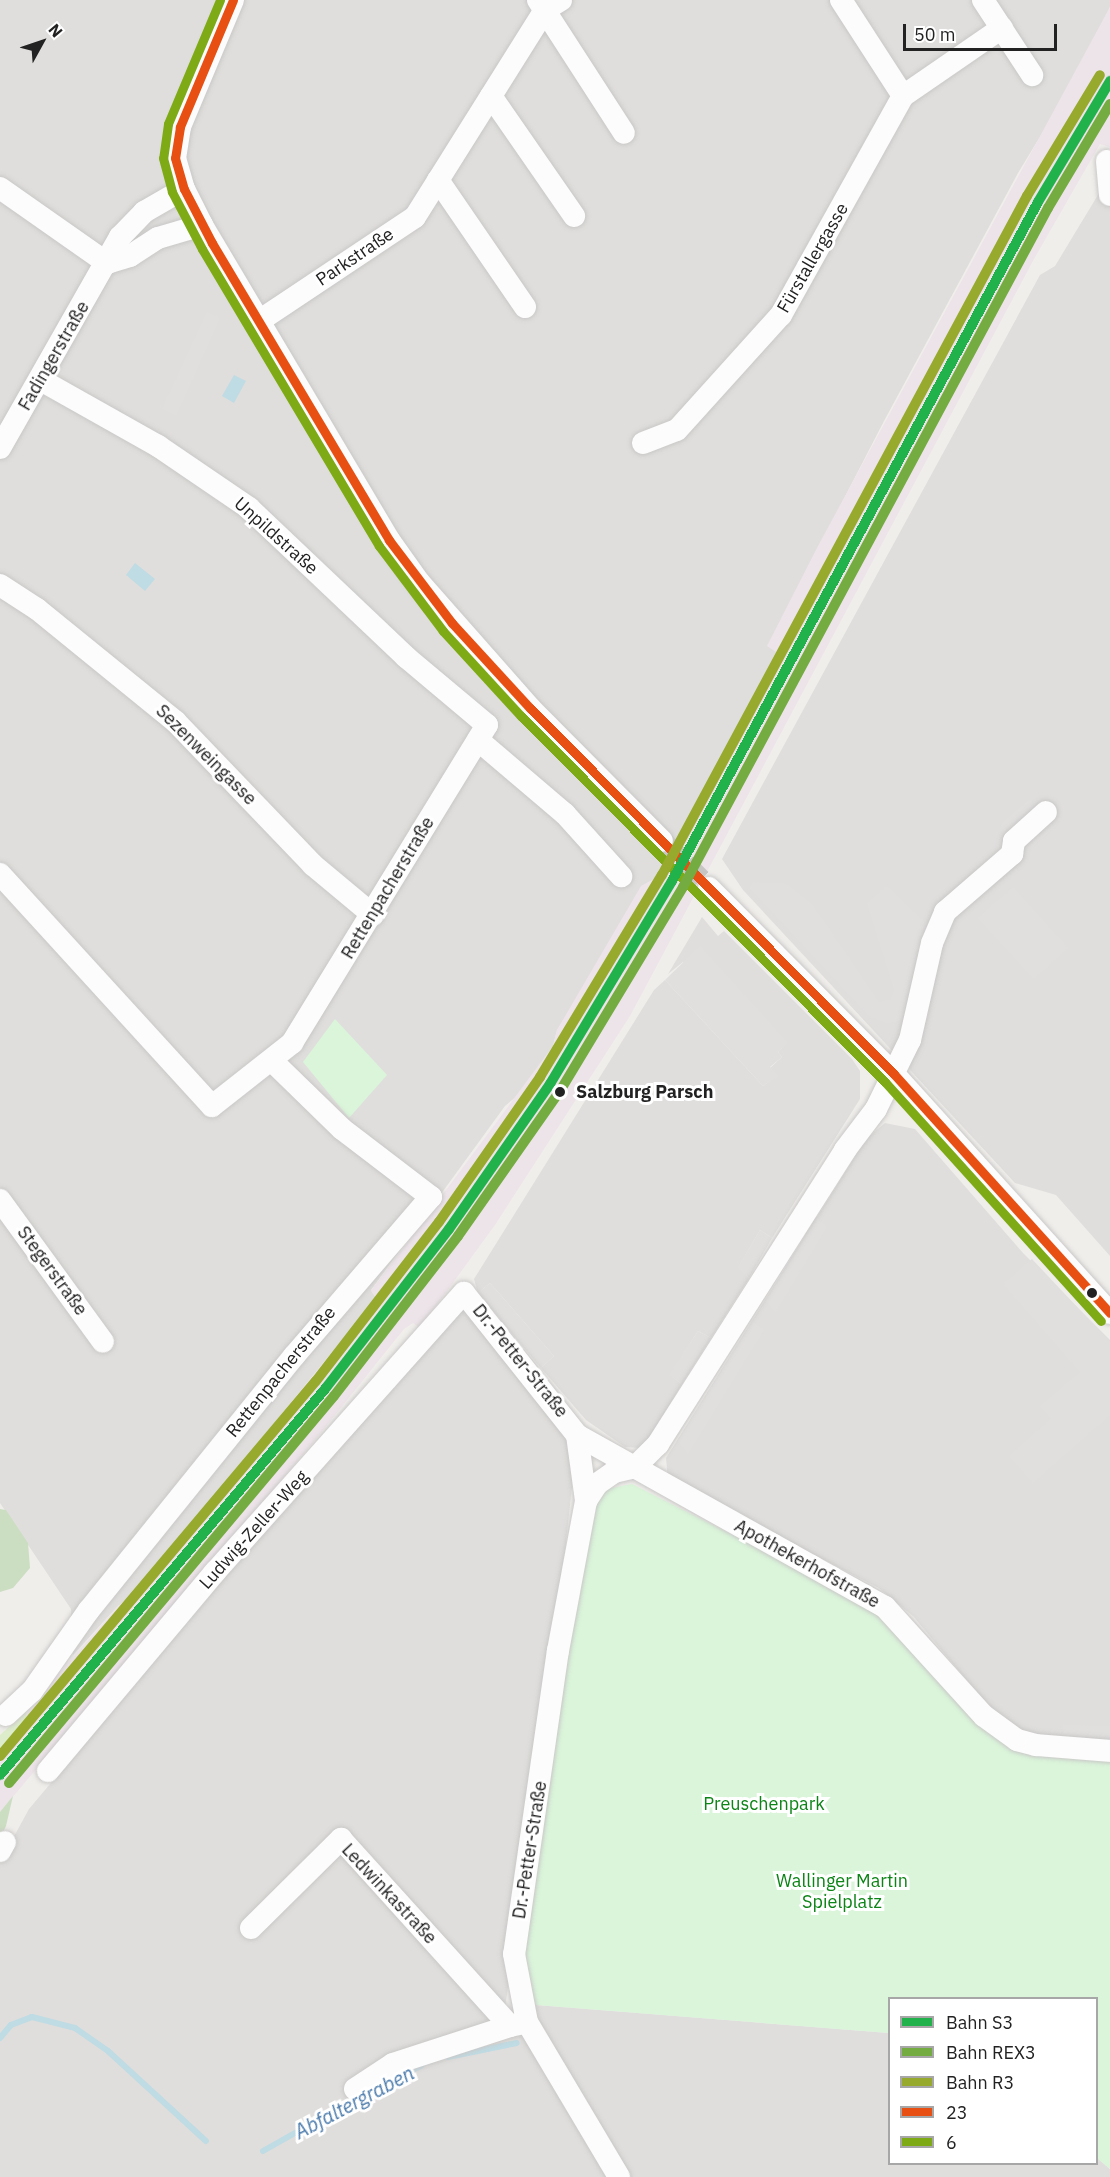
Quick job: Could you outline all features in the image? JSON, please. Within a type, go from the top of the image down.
[{"type":"street","points":[[233,0],[180,127],[175,158],[184,189],[202,225],[389,540],[419,582],[530,708],[662,841]]},
{"type":"street","points":[[841,0],[903,96]]},
{"type":"street","points":[[983,0],[1032,75]]},
{"type":"street","name":"Parkstraße","points":[[259,321],[416,217],[548,4],[624,133]]},
{"type":"street","name":"Fürstallergasse","points":[[643,443],[677,430],[781,315],[903,96],[1002,28]]},
{"type":"street","points":[[491,96],[574,216]]},
{"type":"street","points":[[1107,161],[1110,195]]},
{"type":"street","points":[[438,180],[525,307]]},
{"type":"street","points":[[0,188],[107,263],[130,256],[158,238],[202,225]]},
{"type":"street","name":"Fadingerstraße","points":[[0,448],[131,222],[184,189]]},
{"type":"street","name":"Unpildstraße","points":[[41,380],[158,446],[249,508],[482,732]]},
{"type":"street","name":"Sezenweingasse","points":[[0,585],[38,609],[177,722],[313,865],[373,915]]},
{"type":"street","points":[[482,732],[565,814],[621,876]]},
{"type":"street","name":"Rettenpacherstraße","points":[[0,874],[212,1106],[292,1043],[373,915],[482,732]]},
{"type":"street","points":[[635,1467],[658,1444],[824,1183],[876,1109],[916,1023],[932,943],[945,912],[1012,854],[1014,842],[1046,812]]},
{"type":"street","points":[[710,888],[894,1074],[1110,1313]]},
{"type":"street","name":"Rettenpacherstraße","points":[[6,1715],[32,1691],[89,1610],[294,1356],[431,1197],[342,1129],[272,1061]]},
{"type":"street","name":"Stegerstraße","points":[[0,1200],[103,1342]]},
{"type":"street","name":"Dr.-Petter-Straße","points":[[465,1293],[577,1435],[586,1501],[558,1650],[514,1954],[519,2024],[619,2177]]},
{"type":"street","name":"Ludwig-Zeller-Weg","points":[[48,1771],[215,1572],[465,1293]]},
{"type":"street","name":"Apothekerhofstraße","points":[[577,1435],[885,1607],[984,1716],[1017,1740],[1110,1751]]},
{"type":"street","name":"Dr.-Petter-Straße","points":[[586,1501],[597,1484],[614,1472],[635,1467]]},
{"type":"street","name":"Ledwinkastraße","points":[[251,1928],[341,1839],[519,2024]]},
{"type":"street","points":[[355,2089],[393,2064],[519,2024]]},
{"type":"shaded area","points":[[0,0],[1110,0],[1110,7],[1071,86],[1018,173],[884,421],[768,646],[779,653],[661,875],[557,1030],[553,1046],[526,1088],[505,1106],[371,1290],[377,1297],[135,1594],[118,1606],[73,1655],[71,1609],[0,1503]]},
{"type":"shaded area","points":[[1110,7],[1110,147],[1100,144],[1034,259],[630,1016],[495,1225],[420,1328],[413,1323],[404,1329],[315,1440],[0,1812],[0,1752],[27,1720],[26,1711],[118,1606],[135,1594],[376,1298],[371,1291],[553,1046],[557,1030],[641,886],[661,875],[779,654],[767,646],[818,546]]},
{"type":"shaded area","points":[[1110,175],[1110,1256],[1056,1195],[1015,1183],[743,890],[722,859],[1040,275],[1055,266]]},
{"type":"shaded area","points":[[207,312],[220,318],[176,416],[162,409]]},
{"type":"shaded area","points":[[1030,799],[1054,828],[1022,856],[1000,830],[1002,823]]},
{"type":"shaded area","points":[[754,882],[787,884],[812,904],[879,1002],[891,999],[894,990],[867,903],[887,886],[936,933],[917,1017],[888,1023],[870,1017],[749,887]]},
{"type":"shaded area","points":[[1013,887],[1068,948],[1034,979],[978,918]]},
{"type":"shaded area","points":[[702,917],[718,936],[724,931],[852,1059],[860,1071],[860,1099],[772,1238],[760,1230],[739,1266],[749,1278],[711,1338],[698,1331],[670,1375],[682,1384],[649,1439],[640,1448],[625,1447],[586,1420],[541,1368],[554,1356],[490,1283],[478,1293],[474,1279],[654,990],[665,980],[763,1086],[777,1076],[770,1068],[782,1057],[778,1052],[787,1043],[683,962],[668,974]]},
{"type":"shaded area","points":[[700,946],[788,1043],[778,1052],[782,1057],[770,1067],[778,1076],[763,1086],[665,980]]},
{"type":"shaded area","points":[[885,1123],[915,1129],[1023,1253],[1110,1340],[1110,1744],[1053,1741],[1015,1729],[991,1709],[913,1616],[879,1588],[668,1480],[666,1458],[866,1139]]},
{"type":"shaded area","points":[[816,1217],[827,1227],[775,1313],[766,1300]]},
{"type":"shaded area","points":[[760,1230],[772,1238],[749,1278],[738,1267]]},
{"type":"shaded area","points":[[1032,1259],[1110,1342],[1110,1415],[1033,1483],[1009,1456],[1051,1419],[1040,1406],[1080,1372],[1003,1284]]},
{"type":"shaded area","points":[[490,1283],[554,1356],[541,1368],[478,1293]]},
{"type":"shaded area","points":[[464,1307],[571,1439],[572,1487],[547,1714],[505,2008],[615,2177],[0,2177],[0,1862],[29,1809],[218,1584]]},
{"type":"shaded area","points":[[752,1322],[764,1330],[688,1454],[678,1441]]},
{"type":"shaded area","points":[[698,1331],[711,1338],[682,1384],[669,1375]]},
{"type":"shaded area","points":[[1063,1725],[1110,1726],[1110,1742],[1062,1741]]},
{"type":"shaded area","points":[[511,2003],[888,2033],[888,2165],[1098,2165],[1098,2159],[1110,2169],[1110,2177],[628,2177]]},
{"type":"green space","points":[[335,1019],[387,1075],[349,1118],[303,1062]]},
{"type":"green space","name":"Preuschenpark","points":[[632,1484],[754,1546],[829,1573],[1035,1745],[1110,1757],[1110,2169],[1098,2159],[1098,1997],[888,1997],[888,2033],[511,2003],[559,1715],[585,1512],[601,1490]]},
{"type":"green space","points":[[0,1509],[6,1510],[28,1543],[30,1568],[13,1588],[0,1592]]},
{"type":"green space","points":[[26,1711],[27,1720],[0,1752],[0,1735]]},
{"type":"green space","points":[[13,1796],[6,1826],[0,1838],[0,1812]]},
{"type":"water","points":[[234,375],[246,381],[234,403],[222,396]]},
{"type":"water","points":[[135,563],[155,579],[145,591],[126,575]]},
{"type":"waterway","name":"Abfaltergraben","points":[[0,2038],[11,2025],[32,2017],[75,2028],[108,2051],[206,2141]]},
{"type":"waterway","name":"Abfaltergraben","points":[[448,2057],[517,2043]]},
{"type":"waterway","name":"Abfaltergraben","points":[[384,2083],[421,2066]]},
{"type":"waterway","name":"Abfaltergraben","points":[[263,2151],[359,2097]]},
{"type":"tunnel","points":[[662,841],[709,888]]},
{"type":"rail line","name":"R3","points":[[0,1756],[316,1381],[439,1222],[540,1077],[662,875],[1027,196],[1100,75]]},
{"type":"rail line","name":"S3","points":[[0,1775],[325,1389],[449,1229],[550,1084],[672,881],[1038,202],[1110,81]]},
{"type":"rail line","name":"REX3","points":[[9,1783],[334,1396],[458,1236],[560,1091],[683,887],[1048,208],[1110,104]]},
{"type":"transit line","name":"6","points":[[220,0],[168,124],[163,158],[172,192],[202,249],[379,546],[443,631],[521,716],[885,1082],[1101,1321]]},
{"type":"transit line","name":"23","points":[[233,0],[180,127],[175,158],[184,189],[212,243],[389,540],[452,623],[530,708],[894,1074],[1110,1313]]},
{"type":"place","name":"Salzburg Parsch","points":[[560,1092]]},
{"type":"park label","name":"Wallinger Martin Spielplatz","points":[[842,1892]]}]
